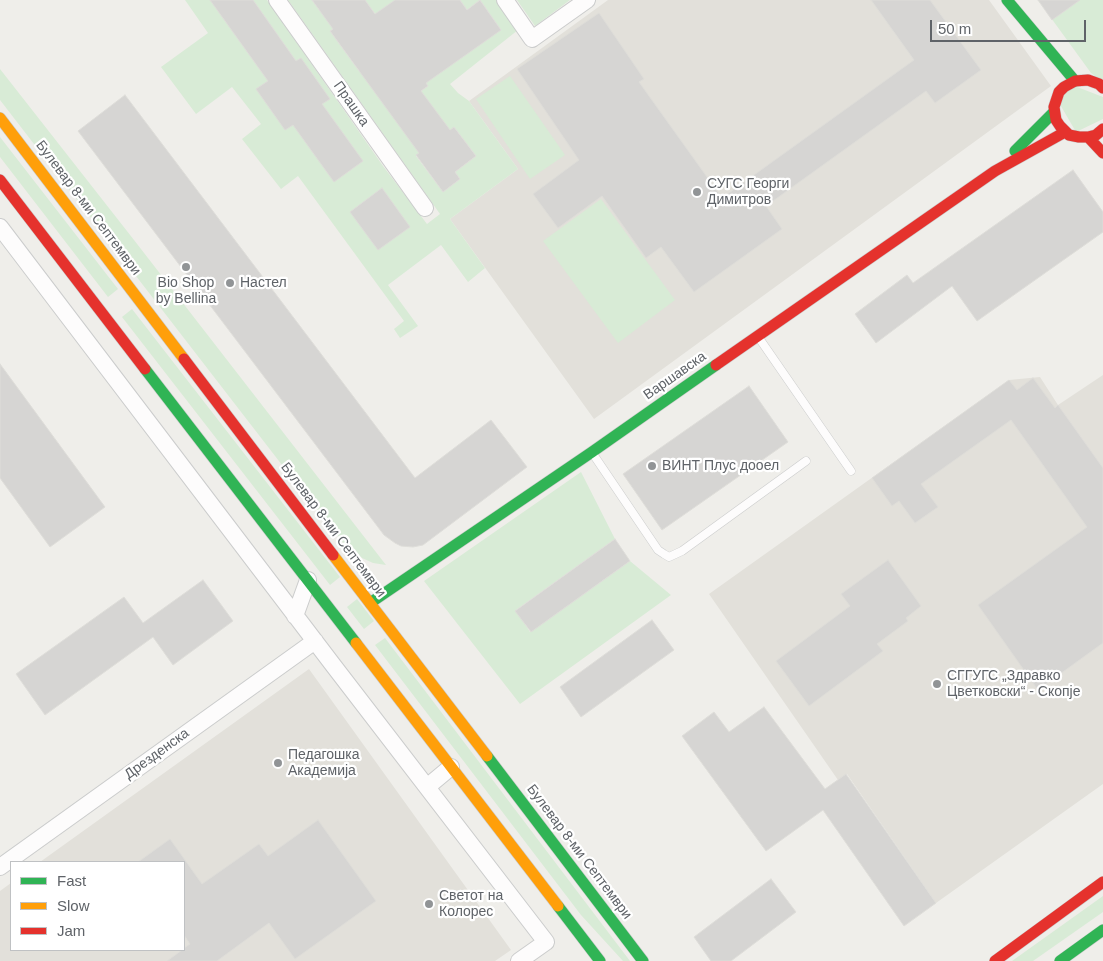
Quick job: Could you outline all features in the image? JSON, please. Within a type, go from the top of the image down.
[{"type":"street","name":"Прашка","points":[[277,0],[425,208]]},
{"type":"street","points":[[505,0],[532,39],[587,0]]},
{"type":"street","points":[[1007,1],[1036,51]]},
{"type":"street","points":[[1007,1],[1076,81]]},
{"type":"street","points":[[1102,85],[1088,80],[1076,81],[1057,88],[1054,112],[1060,126],[1065,132],[1074,136],[1084,138],[1096,135],[1103,129]]},
{"type":"street","name":"Варшавска","points":[[995,171],[1054,112]]},
{"type":"street","name":"Булевар 8-ми Септември","points":[[0,118],[642,961]]},
{"type":"street","name":"Варшавска","points":[[370,603],[592,452],[995,171],[1065,132]]},
{"type":"street","points":[[1088,137],[1103,153]]},
{"type":"street","points":[[0,180],[600,961]]},
{"type":"street","points":[[0,227],[295,616],[546,942],[519,961]]},
{"type":"street","points":[[295,616],[308,580]]},
{"type":"street","name":"Дрезденска","points":[[0,867],[315,641]]},
{"type":"street","points":[[427,787],[452,767]]},
{"type":"street","points":[[995,961],[1103,882]]},
{"type":"street","points":[[1060,961],[1103,930]]},
{"type":"lane","points":[[758,336],[851,471]]},
{"type":"lane","points":[[592,452],[658,550],[670,557],[682,551],[806,461]]},
{"type":"shaded area","name":"СУГС Георги Димитров","points":[[608,0],[989,0],[1051,86],[594,419],[450,219],[518,169],[469,101]]},
{"type":"shaded area","name":"СГГУГС „Здравко Цветковски“ - Скопје","points":[[1103,375],[1103,784],[936,903],[847,774],[838,780],[709,594],[1009,380],[1040,377],[1058,405]]},
{"type":"shaded area","name":"Педагошка Академија","points":[[309,669],[511,950],[495,961],[0,961],[0,891],[10,884],[10,951],[185,951],[185,861],[41,861]]},
{"type":"green space","points":[[185,0],[267,0],[383,166],[427,224],[440,214],[288,0],[312,0],[320,11],[335,0],[354,13],[330,31],[359,71],[394,46],[384,26],[365,0],[395,0],[501,30],[480,0],[502,0],[523,26],[450,84],[469,101],[518,169],[450,219],[485,268],[468,282],[441,245],[388,285],[418,326],[400,338],[394,329],[404,321],[298,176],[281,189],[242,139],[261,124],[232,87],[196,114],[161,67],[208,33]],"holes":[[[406,56],[428,86],[421,91]],[[454,127],[476,156],[455,172],[460,179],[443,192],[416,156]]]},
{"type":"green space","points":[[460,0],[480,0],[467,10]]},
{"type":"green space","points":[[517,0],[570,0],[535,26]]},
{"type":"green space","points":[[1038,0],[1103,0],[1103,82],[1091,73]]},
{"type":"green space","points":[[0,69],[386,565],[373,563],[362,558],[333,531],[0,100]]},
{"type":"green space","points":[[510,76],[565,155],[530,179],[476,99]]},
{"type":"green space","points":[[1072,85],[1103,97],[1103,119],[1076,132],[1058,101]]},
{"type":"green space","points":[[0,137],[118,289],[108,297],[0,157]]},
{"type":"green space","points":[[601,199],[675,300],[618,343],[543,241]]},
{"type":"green space","points":[[132,309],[340,577],[330,585],[122,317]]},
{"type":"green space","points":[[581,472],[615,539],[516,610],[530,632],[630,561],[671,595],[520,704],[424,581]]},
{"type":"green space","points":[[357,599],[374,621],[364,629],[347,607]]},
{"type":"green space","points":[[385,638],[630,961],[623,961],[581,915],[375,645]]},
{"type":"green space","points":[[1103,896],[1103,912],[1033,961],[1012,961]]},
{"type":"building","points":[[210,0],[253,0],[296,61],[301,58],[330,99],[322,104],[363,161],[334,182],[293,125],[285,130],[256,89],[268,81]]},
{"type":"building","points":[[312,0],[365,0],[375,14],[395,0],[460,0],[467,10],[480,0],[501,30],[426,83],[428,86],[421,91],[450,130],[454,127],[476,156],[455,172],[460,179],[443,192],[416,155],[419,153],[330,31],[333,29]]},
{"type":"building","points":[[871,0],[930,0],[981,70],[935,103],[926,91],[766,206],[782,229],[694,292],[661,247],[646,258],[602,196],[558,228],[533,194],[579,160],[517,69],[599,13],[644,79],[639,82],[722,198],[914,60]]},
{"type":"building","points":[[1038,0],[1080,0],[1052,20]]},
{"type":"building","name":"Настел","points":[[125,95],[415,478],[491,420],[527,467],[423,545],[413,547],[401,546],[384,535],[78,131]]},
{"type":"building","points":[[1073,170],[1103,212],[1103,232],[977,321],[952,286],[876,343],[855,314],[907,275],[913,283]]},
{"type":"building","points":[[382,188],[410,227],[378,250],[350,212]]},
{"type":"building","points":[[0,364],[105,507],[50,547],[0,478]]},
{"type":"building","points":[[1033,378],[1055,408],[1058,405],[1103,468],[1103,643],[1038,690],[978,605],[1087,527],[1011,420],[921,484],[938,507],[915,523],[899,501],[892,506],[872,478],[1009,380],[1017,390]]},
{"type":"building","points":[[749,386],[788,442],[662,530],[623,474]]},
{"type":"building","points":[[615,539],[630,561],[531,632],[515,611]]},
{"type":"building","points":[[888,560],[921,606],[906,618],[908,621],[877,644],[883,651],[809,706],[776,661],[850,606],[841,594]]},
{"type":"building","points":[[203,580],[233,621],[173,665],[153,637],[45,715],[16,674],[124,597],[143,623]]},
{"type":"building","points":[[652,620],[674,650],[581,717],[560,687]]},
{"type":"building","points":[[764,707],[825,789],[846,774],[936,903],[904,926],[823,810],[766,851],[682,736],[714,712],[729,732]]},
{"type":"building","points":[[318,820],[376,901],[295,959],[269,923],[217,961],[167,961],[181,951],[185,951],[185,947],[190,944],[185,936],[185,861],[139,861],[170,839],[202,884],[259,844],[268,856]]},
{"type":"building","points":[[771,879],[796,912],[731,961],[711,961],[694,937]]},
{"type":"traffic: fast","points":[[1007,0],[1075,81]]},
{"type":"traffic: fast","points":[[1015,151],[1054,112]]},
{"type":"traffic: fast","points":[[370,603],[716,365]]},
{"type":"traffic: fast","points":[[145,369],[356,643]]},
{"type":"traffic: fast","points":[[487,756],[643,961]]},
{"type":"traffic: fast","points":[[558,906],[600,961]]},
{"type":"traffic: fast","points":[[1060,961],[1103,930]]},
{"type":"traffic: slow","points":[[0,118],[184,359]]},
{"type":"traffic: slow","points":[[333,555],[487,756]]},
{"type":"traffic: slow","points":[[356,643],[558,906]]},
{"type":"traffic: jam","points":[[1103,88],[1099,84],[1088,80],[1075,81],[1059,92],[1054,107],[1056,120],[1069,135],[1088,137],[1096,135],[1103,129]]},
{"type":"traffic: jam","points":[[716,365],[995,171],[1065,132]]},
{"type":"traffic: jam","points":[[1088,137],[1103,153]]},
{"type":"traffic: jam","points":[[0,180],[145,369]]},
{"type":"traffic: jam","points":[[184,359],[333,555]]},
{"type":"traffic: jam","points":[[995,961],[1103,882]]},
{"type":"place","name":"СУГС Георги Димитров","points":[[697,192]]},
{"type":"place","name":"Bio Shop by Bellina","points":[[186,267]]},
{"type":"place","name":"Настел","points":[[230,283]]},
{"type":"place","name":"ВИНТ Плус дооел","points":[[652,466]]},
{"type":"place","name":"СГГУГС „Здравко Цветковски“ - Скопје","points":[[937,684]]},
{"type":"place","name":"Педагошка Академија","points":[[278,763]]},
{"type":"place","name":"Светот на Колорес","points":[[429,904]]}]
